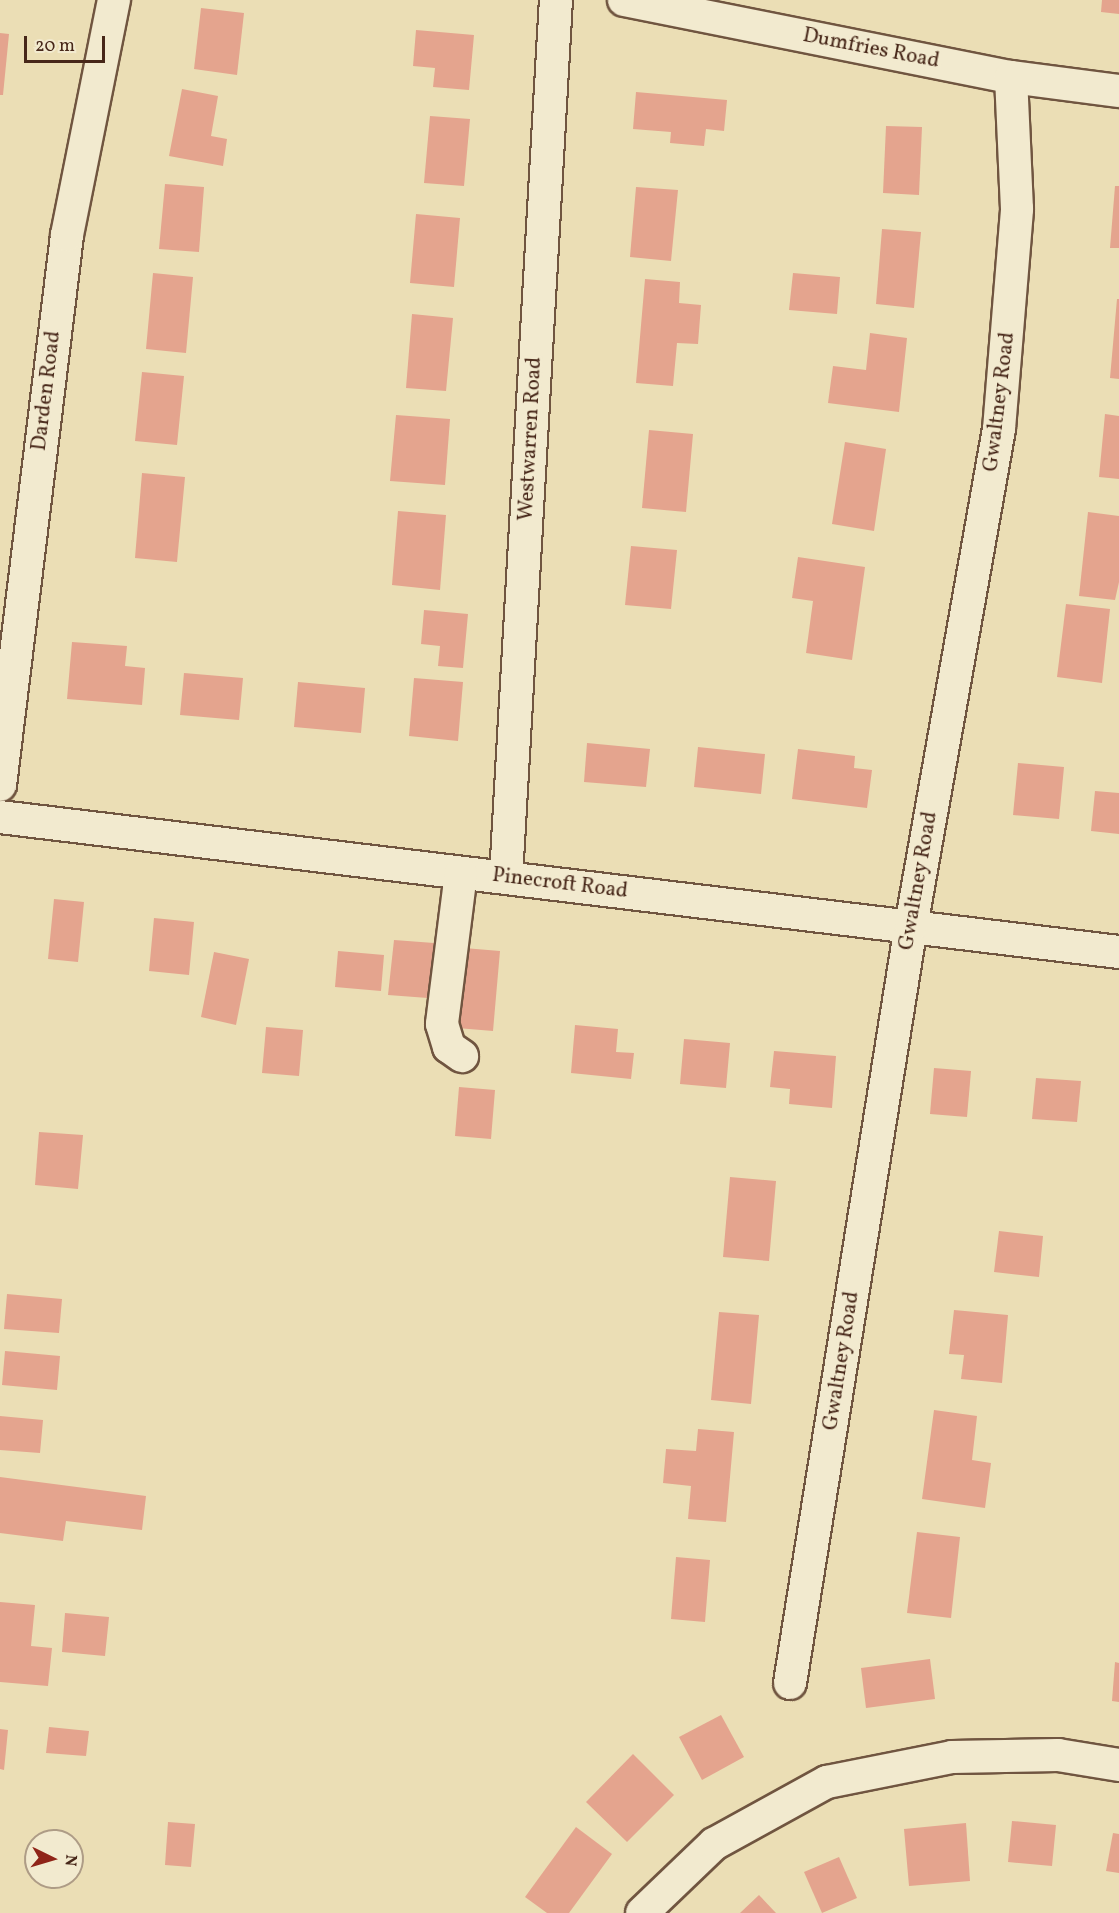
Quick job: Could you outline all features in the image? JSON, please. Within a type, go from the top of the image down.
[{"type":"street","name":"Darden Road","points":[[0,785],[67,235],[114,0]]},
{"type":"street","name":"Westwarren Road","points":[[506,877],[556,0]]},
{"type":"street","name":"Dumfries Road","points":[[624,0],[1011,76],[1119,91]]},
{"type":"street","name":"Gwaltney Road","points":[[790,1683],[911,926],[999,429],[1017,209],[1011,76]]},
{"type":"street","name":"Pinecroft Road","points":[[0,817],[1119,952]]},
{"type":"street","points":[[461,873],[442,1024],[449,1047],[462,1056]]},
{"type":"street","points":[[642,1913],[714,1844],[827,1782],[952,1757],[1058,1755],[1119,1765]]},
{"type":"building","points":[[1102,0],[1119,0],[1119,14],[1101,12]]},
{"type":"building","points":[[201,8],[244,13],[237,75],[194,69]]},
{"type":"building","points":[[416,30],[474,35],[469,90],[433,87],[435,68],[413,66]]},
{"type":"building","points":[[0,33],[9,34],[3,95],[0,95]]},
{"type":"building","points":[[182,89],[218,96],[211,136],[227,139],[223,166],[169,156]]},
{"type":"building","points":[[636,92],[727,100],[724,131],[706,129],[704,146],[670,143],[671,132],[633,129]]},
{"type":"building","points":[[430,116],[470,119],[464,186],[424,183]]},
{"type":"building","points":[[886,126],[922,127],[919,195],[883,193]]},
{"type":"building","points":[[165,184],[204,187],[199,252],[159,249]]},
{"type":"building","points":[[1115,186],[1119,186],[1119,248],[1110,248]]},
{"type":"building","points":[[636,187],[678,190],[671,261],[630,257]]},
{"type":"building","points":[[416,214],[460,218],[454,287],[410,283]]},
{"type":"building","points":[[882,229],[921,232],[914,308],[876,304]]},
{"type":"building","points":[[153,273],[193,277],[186,353],[146,349]]},
{"type":"building","points":[[793,273],[840,277],[837,314],[789,310]]},
{"type":"building","points":[[645,279],[680,282],[679,303],[701,305],[698,344],[677,343],[673,386],[636,383]]},
{"type":"building","points":[[1117,299],[1119,299],[1119,379],[1110,378]]},
{"type":"building","points":[[412,314],[453,318],[446,391],[406,388]]},
{"type":"building","points":[[870,333],[907,338],[899,412],[828,403],[833,366],[866,370]]},
{"type":"building","points":[[142,372],[184,376],[177,445],[135,441]]},
{"type":"building","points":[[1105,414],[1119,416],[1119,479],[1099,477]]},
{"type":"building","points":[[396,415],[450,419],[445,485],[390,481]]},
{"type":"building","points":[[649,430],[693,434],[686,512],[642,508]]},
{"type":"building","points":[[845,442],[886,449],[874,531],[832,524]]},
{"type":"building","points":[[142,473],[185,477],[177,562],[135,558]]},
{"type":"building","points":[[398,511],[446,515],[440,590],[392,585]]},
{"type":"building","points":[[1088,512],[1119,516],[1119,582],[1115,600],[1079,596]]},
{"type":"building","points":[[631,546],[677,550],[671,609],[625,605]]},
{"type":"building","points":[[798,557],[865,567],[852,660],[806,653],[813,601],[792,598]]},
{"type":"building","points":[[1066,604],[1110,609],[1102,683],[1057,677]]},
{"type":"building","points":[[424,610],[468,614],[463,668],[438,666],[440,646],[421,644]]},
{"type":"building","points":[[72,642],[127,646],[125,666],[145,668],[142,705],[67,699]]},
{"type":"building","points":[[184,673],[243,678],[239,720],[180,715]]},
{"type":"building","points":[[414,678],[463,682],[458,741],[409,736]]},
{"type":"building","points":[[298,682],[365,688],[361,733],[294,727]]},
{"type":"building","points":[[587,743],[650,749],[646,787],[584,782]]},
{"type":"building","points":[[698,747],[765,754],[761,794],[694,787]]},
{"type":"building","points":[[798,749],[855,756],[854,768],[872,770],[867,808],[792,799]]},
{"type":"building","points":[[1018,763],[1064,767],[1059,819],[1013,815]]},
{"type":"building","points":[[1095,791],[1119,793],[1119,834],[1091,831]]},
{"type":"building","points":[[54,899],[84,902],[78,962],[48,959]]},
{"type":"building","points":[[154,918],[194,922],[189,975],[149,971]]},
{"type":"building","points":[[394,940],[434,943],[428,998],[388,995]]},
{"type":"building","points":[[464,948],[500,951],[493,1031],[457,1028]]},
{"type":"building","points":[[338,951],[384,955],[381,991],[335,987]]},
{"type":"building","points":[[214,952],[249,959],[236,1025],[201,1017]]},
{"type":"building","points":[[575,1025],[618,1029],[616,1052],[634,1053],[631,1079],[571,1073]]},
{"type":"building","points":[[266,1027],[303,1030],[299,1076],[262,1073]]},
{"type":"building","points":[[684,1039],[730,1043],[726,1088],[680,1084]]},
{"type":"building","points":[[774,1051],[836,1056],[832,1108],[789,1104],[790,1089],[770,1087]]},
{"type":"building","points":[[934,1068],[971,1071],[967,1117],[930,1114]]},
{"type":"building","points":[[1036,1078],[1081,1081],[1077,1122],[1032,1119]]},
{"type":"building","points":[[459,1087],[495,1090],[491,1139],[455,1136]]},
{"type":"building","points":[[39,1132],[83,1135],[78,1189],[35,1185]]},
{"type":"building","points":[[730,1177],[776,1181],[769,1261],[723,1257]]},
{"type":"building","points":[[999,1231],[1043,1236],[1039,1277],[994,1272]]},
{"type":"building","points":[[7,1294],[62,1299],[59,1333],[4,1329]]},
{"type":"building","points":[[954,1310],[1008,1315],[1002,1383],[961,1379],[964,1355],[949,1354]]},
{"type":"building","points":[[719,1312],[759,1315],[751,1404],[711,1400]]},
{"type":"building","points":[[5,1351],[60,1356],[57,1390],[2,1385]]},
{"type":"building","points":[[934,1410],[977,1416],[972,1460],[991,1463],[985,1508],[922,1499]]},
{"type":"building","points":[[0,1416],[43,1420],[40,1453],[0,1450]]},
{"type":"building","points":[[698,1429],[734,1432],[726,1522],[688,1519],[691,1486],[663,1483],[666,1449],[696,1451]]},
{"type":"building","points":[[0,1477],[146,1496],[142,1530],[66,1521],[63,1541],[0,1533]]},
{"type":"building","points":[[917,1532],[960,1537],[951,1618],[907,1613]]},
{"type":"building","points":[[676,1557],[710,1560],[705,1622],[671,1619]]},
{"type":"building","points":[[0,1602],[35,1605],[31,1646],[52,1648],[48,1686],[0,1682]]},
{"type":"building","points":[[65,1613],[109,1617],[105,1656],[62,1652]]},
{"type":"building","points":[[930,1659],[935,1699],[866,1708],[861,1668]]},
{"type":"building","points":[[1115,1662],[1119,1663],[1119,1702],[1112,1701]]},
{"type":"building","points":[[721,1715],[744,1757],[702,1780],[679,1737]]},
{"type":"building","points":[[49,1727],[89,1731],[86,1756],[46,1753]]},
{"type":"building","points":[[0,1729],[8,1730],[4,1770],[0,1769]]},
{"type":"building","points":[[633,1754],[674,1795],[627,1842],[586,1802]]},
{"type":"building","points":[[1012,1821],[1056,1825],[1052,1866],[1008,1862]]},
{"type":"building","points":[[168,1822],[195,1824],[191,1867],[165,1865]]},
{"type":"building","points":[[966,1823],[970,1881],[909,1886],[904,1829]]},
{"type":"building","points":[[576,1827],[612,1854],[569,1913],[547,1913],[525,1897]]},
{"type":"building","points":[[1113,1833],[1119,1834],[1119,1873],[1106,1871]]},
{"type":"building","points":[[839,1857],[857,1898],[822,1913],[804,1872]]},
{"type":"building","points":[[759,1895],[776,1913],[740,1913]]}]
